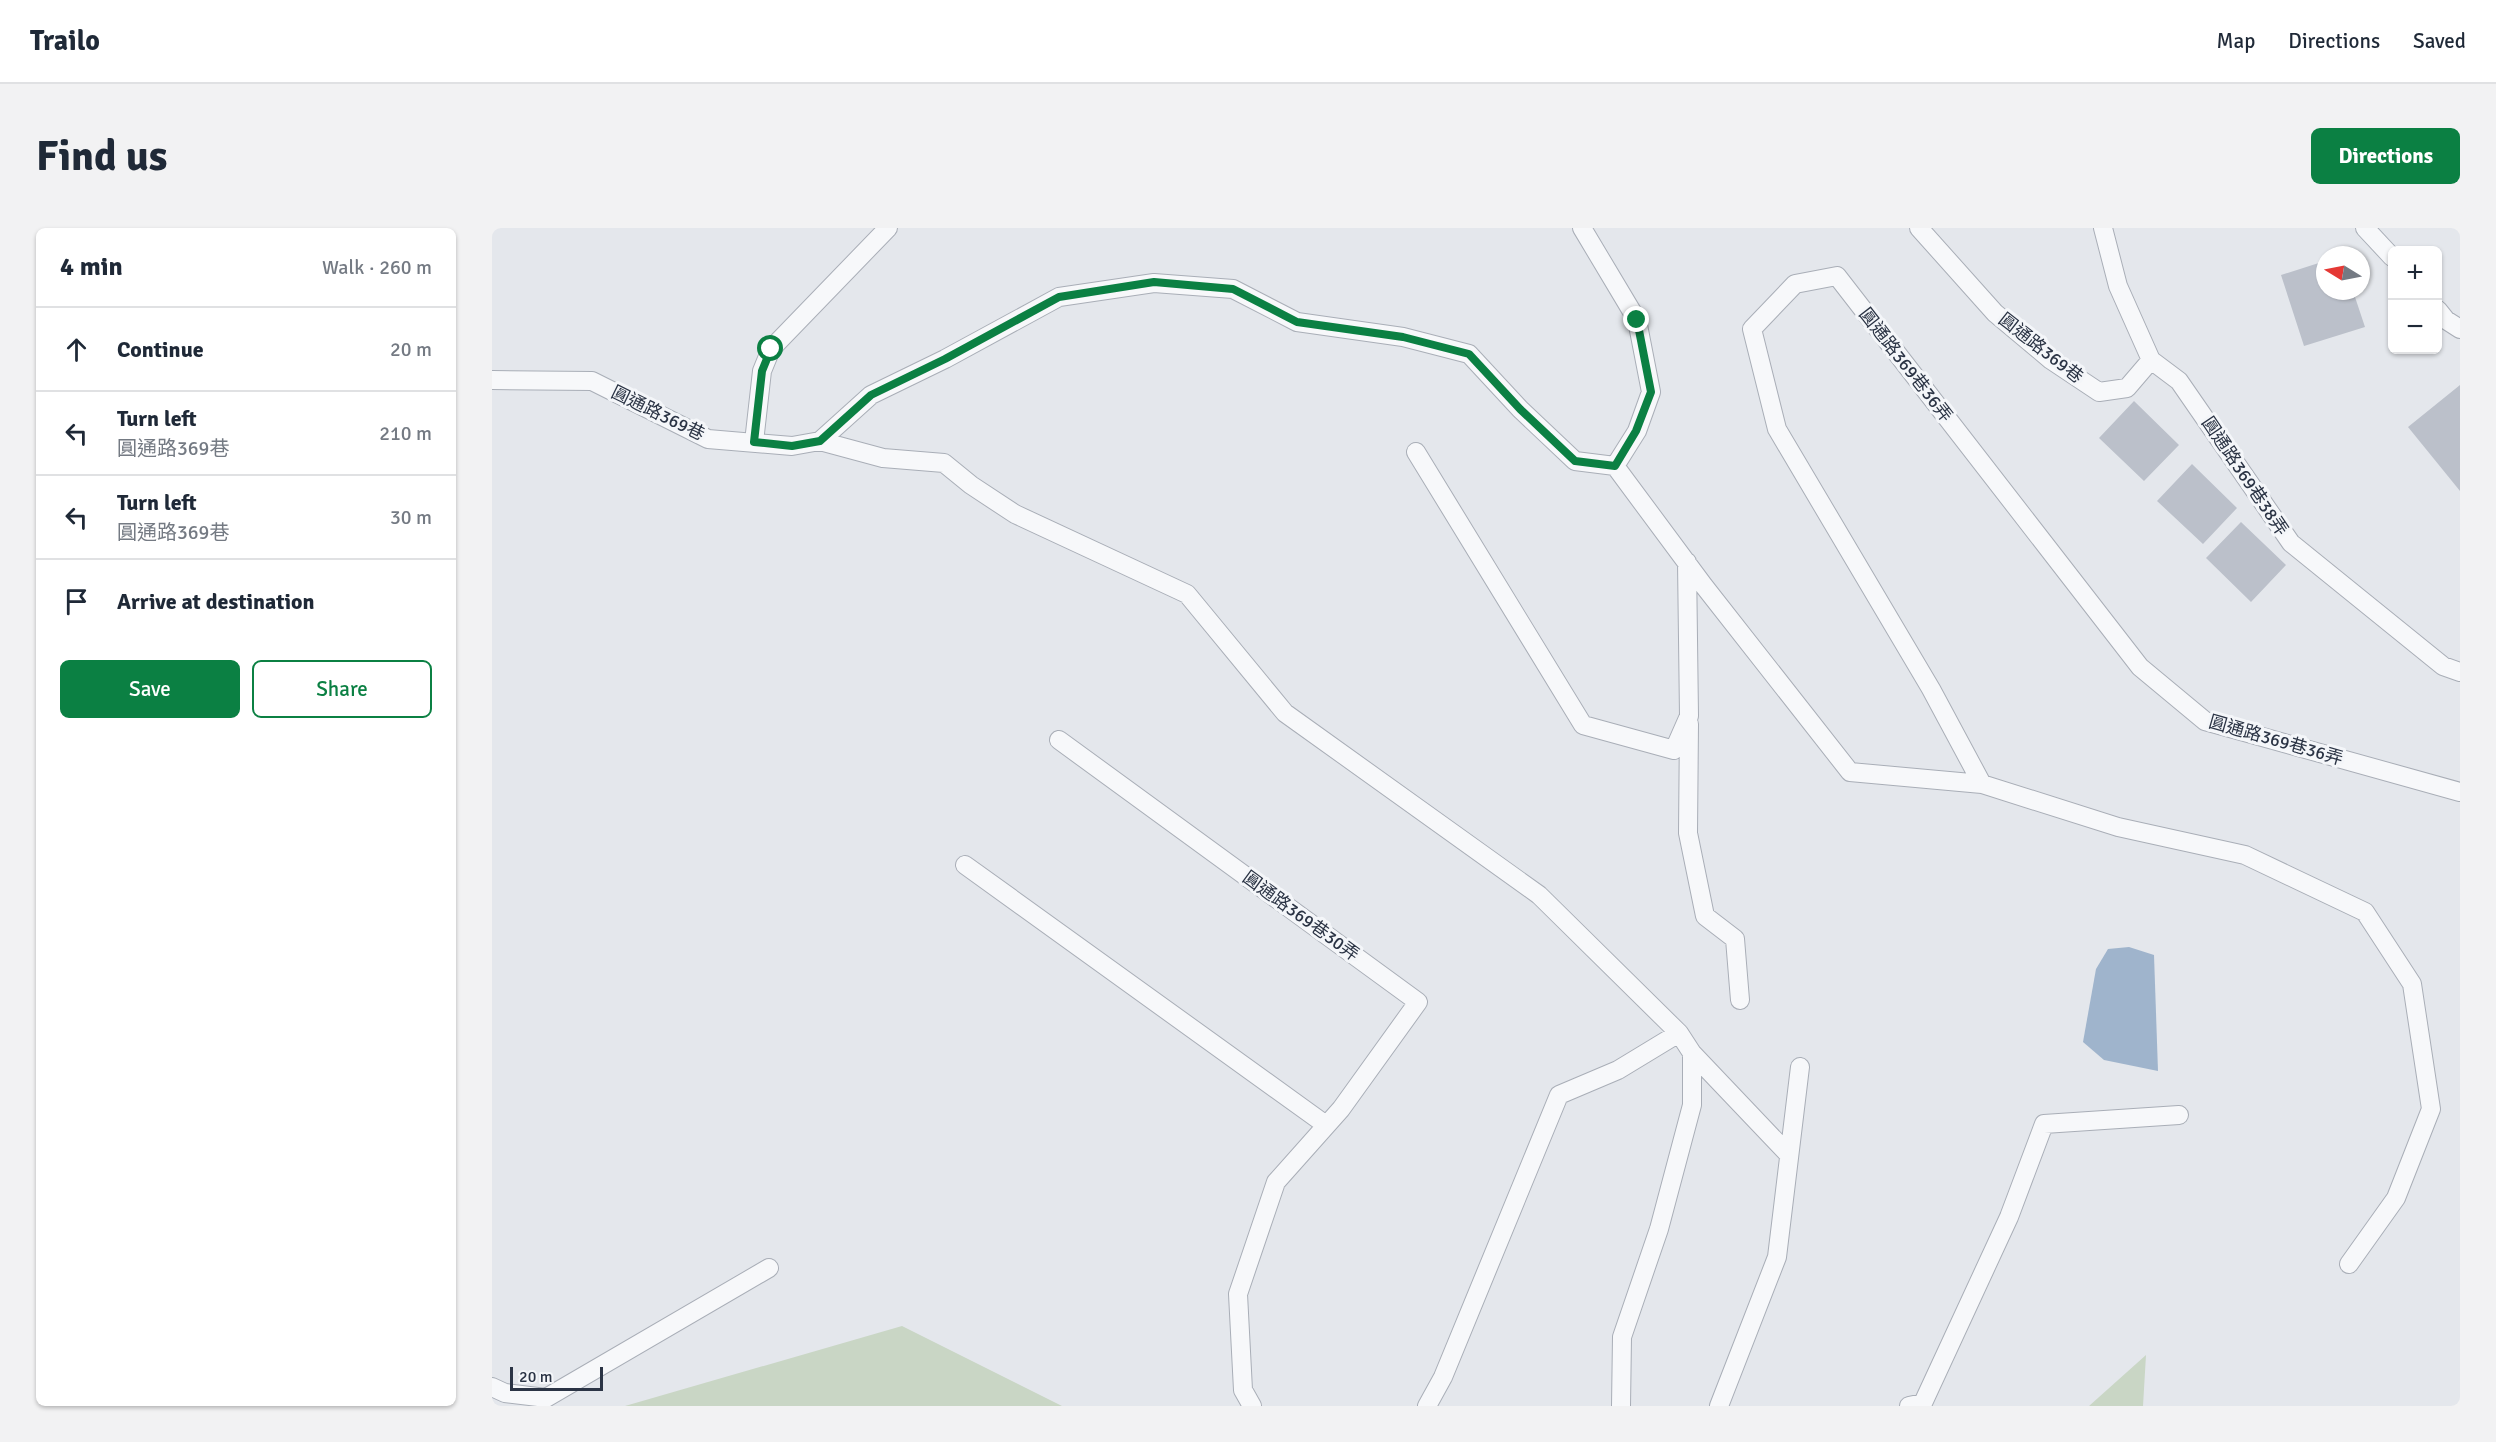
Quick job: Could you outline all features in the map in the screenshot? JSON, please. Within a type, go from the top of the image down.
[{"type":"lane","points":[[754,442],[762,371],[771,349],[888,228]]},
{"type":"lane","points":[[1582,228],[1637,320],[1651,392],[1636,431],[1615,466]]},
{"type":"lane","name":"圓通路369巷","points":[[1919,228],[1995,313],[2051,360],[2099,392],[2127,388],[2151,360]]},
{"type":"lane","points":[[2103,228],[2118,285],[2151,360]]},
{"type":"lane","points":[[2365,228],[2388,253]]},
{"type":"lane","name":"圓通路369巷36弄","points":[[1982,784],[1931,689],[1777,429],[1752,329],[1795,284],[1837,276],[2140,667],[2205,721],[2460,792]]},
{"type":"lane","points":[[820,441],[871,395],[945,359],[1059,297],[1154,282],[1233,289],[1297,322],[1403,337],[1469,354],[1520,409],[1575,461],[1615,466],[1850,772],[1982,784],[2118,827],[2245,855],[2365,912],[2412,984],[2431,1108],[2396,1198],[2349,1264]]},
{"type":"lane","points":[[2442,315],[2460,329]]},
{"type":"lane","name":"圓通路369巷38弄","points":[[2151,360],[2179,381],[2291,543],[2443,666],[2460,672]]},
{"type":"lane","name":"圓通路369巷","points":[[492,380],[592,381],[708,439],[792,446],[820,441]]},
{"type":"lane","points":[[820,441],[883,458],[944,463],[971,485],[1015,514],[1187,594],[1285,713],[1539,895],[1679,1032],[1692,1053],[1790,1155]]},
{"type":"lane","points":[[1416,452],[1583,725],[1674,750],[1689,716]]},
{"type":"lane","points":[[1687,562],[1688,833],[1705,916],[1736,939],[1740,1000]]},
{"type":"lane","name":"圓通路369巷30弄","points":[[1059,740],[1418,1002],[1341,1109],[1276,1182],[1238,1294],[1242,1390],[1252,1406]]},
{"type":"lane","points":[[965,865],[1326,1125]]},
{"type":"lane","points":[[1427,1406],[1443,1377],[1559,1095],[1617,1070],[1679,1032]]},
{"type":"lane","points":[[1620,1406],[1622,1337],[1659,1228],[1692,1105],[1692,1053]]},
{"type":"lane","points":[[1719,1406],[1777,1257],[1800,1067]]},
{"type":"lane","points":[[1909,1406],[1923,1403],[2008,1217],[2044,1124],[2179,1115]]},
{"type":"lane","points":[[492,1386],[505,1393],[546,1398],[769,1268]]},
{"type":"green space","points":[[902,1326],[1062,1406],[625,1406]]},
{"type":"green space","points":[[2146,1355],[2143,1406],[2089,1406]]},
{"type":"water","points":[[2129,947],[2154,955],[2158,1071],[2104,1060],[2083,1042],[2096,969],[2108,949]]},
{"type":"building","points":[[2316,264],[2316,300],[2356,300],[2365,327],[2304,346],[2281,275]]},
{"type":"building","points":[[2460,385],[2460,491],[2408,427]]},
{"type":"building","points":[[2134,401],[2179,445],[2144,481],[2099,438]]},
{"type":"building","points":[[2192,464],[2237,508],[2203,544],[2157,501]]},
{"type":"building","points":[[2241,522],[2286,565],[2251,602],[2206,558]]},
{"type":"route","points":[[771,349],[762,371],[754,442],[792,446],[820,441],[871,395],[945,359],[1059,297],[1154,282],[1233,289],[1297,322],[1403,337],[1469,354],[1520,409],[1575,461],[1615,466],[1636,431],[1651,392],[1637,320]]}]
